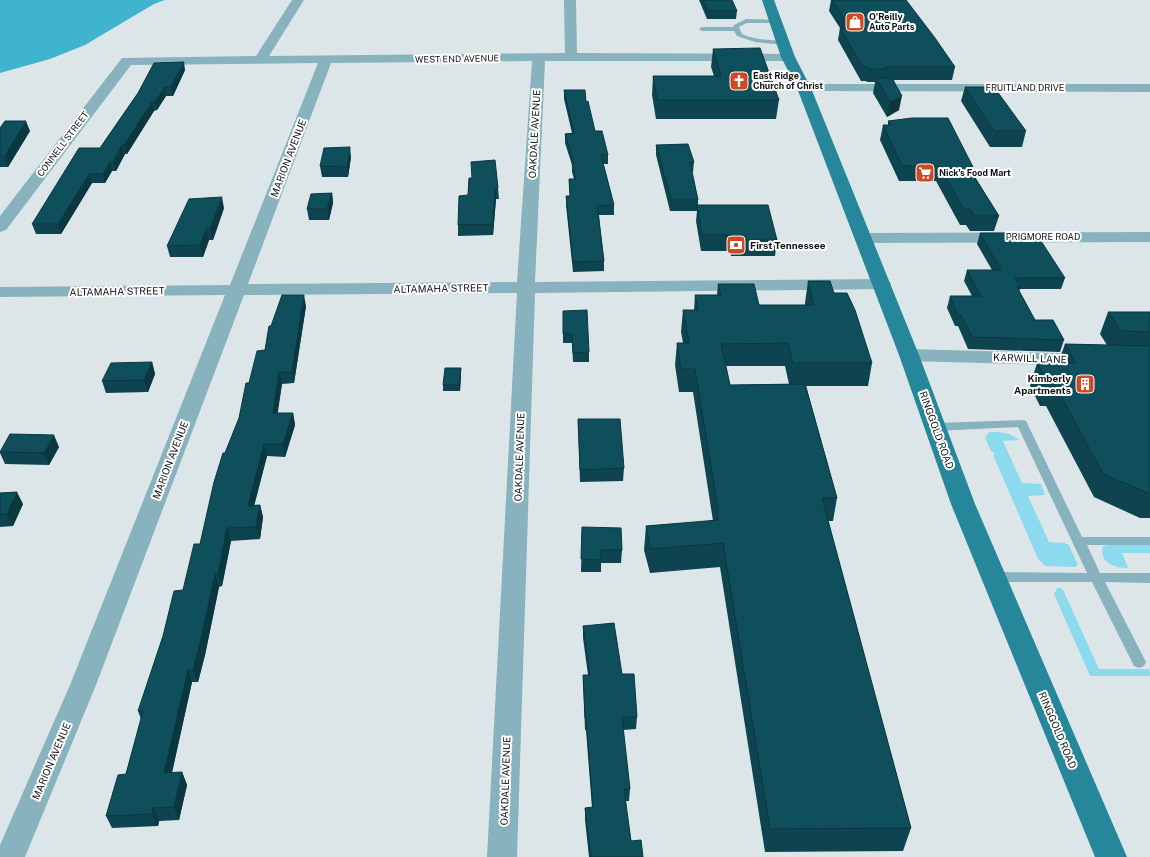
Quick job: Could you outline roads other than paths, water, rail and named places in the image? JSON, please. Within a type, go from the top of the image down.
[{"type":"main road","name":"RINGGOLD ROAD","points":[[768,0],[785,50],[804,88],[882,284],[936,427],[963,504],[1111,857]]},
{"type":"street","points":[[260,60],[298,0]]},
{"type":"street","points":[[570,0],[571,57]]},
{"type":"street","name":"WEST END AVENUE","points":[[127,61],[539,58],[785,50]]},
{"type":"street","name":"OAKDALE AVENUE","points":[[502,857],[526,287],[539,58]]},
{"type":"street","name":"MARION AVENUE","points":[[10,857],[83,685],[326,60]]},
{"type":"street","name":"CONNELL STREET","points":[[0,227],[127,61]]},
{"type":"street","name":"FRUITLAND DRIVE","points":[[804,88],[1150,88]]},
{"type":"street","name":"PRIGMORE ROAD","points":[[864,238],[1150,237]]},
{"type":"street","name":"ALTAMAHA STREET","points":[[0,292],[882,284]]},
{"type":"street","name":"KARWILL LANE","points":[[909,355],[1103,360]]},
{"type":"lane","points":[[775,21],[746,21],[736,26],[739,35],[785,50]]},
{"type":"lane","points":[[702,30],[737,29]]},
{"type":"lane","points":[[936,427],[1022,423],[1096,578],[1139,662]]},
{"type":"lane","points":[[1078,540],[1150,540]]},
{"type":"lane","points":[[994,577],[1150,578]]},
{"type":"place","name":"O'Reilly Auto Parts","points":[[855,22]]},
{"type":"place","name":"East Ridge Church of Christ","points":[[739,81]]},
{"type":"place","name":"Nick's Food Mart","points":[[925,173]]},
{"type":"place","name":"First Tennessee","points":[[736,245]]},
{"type":"place","name":"Kimberly Apartments","points":[[1085,384]]}]
